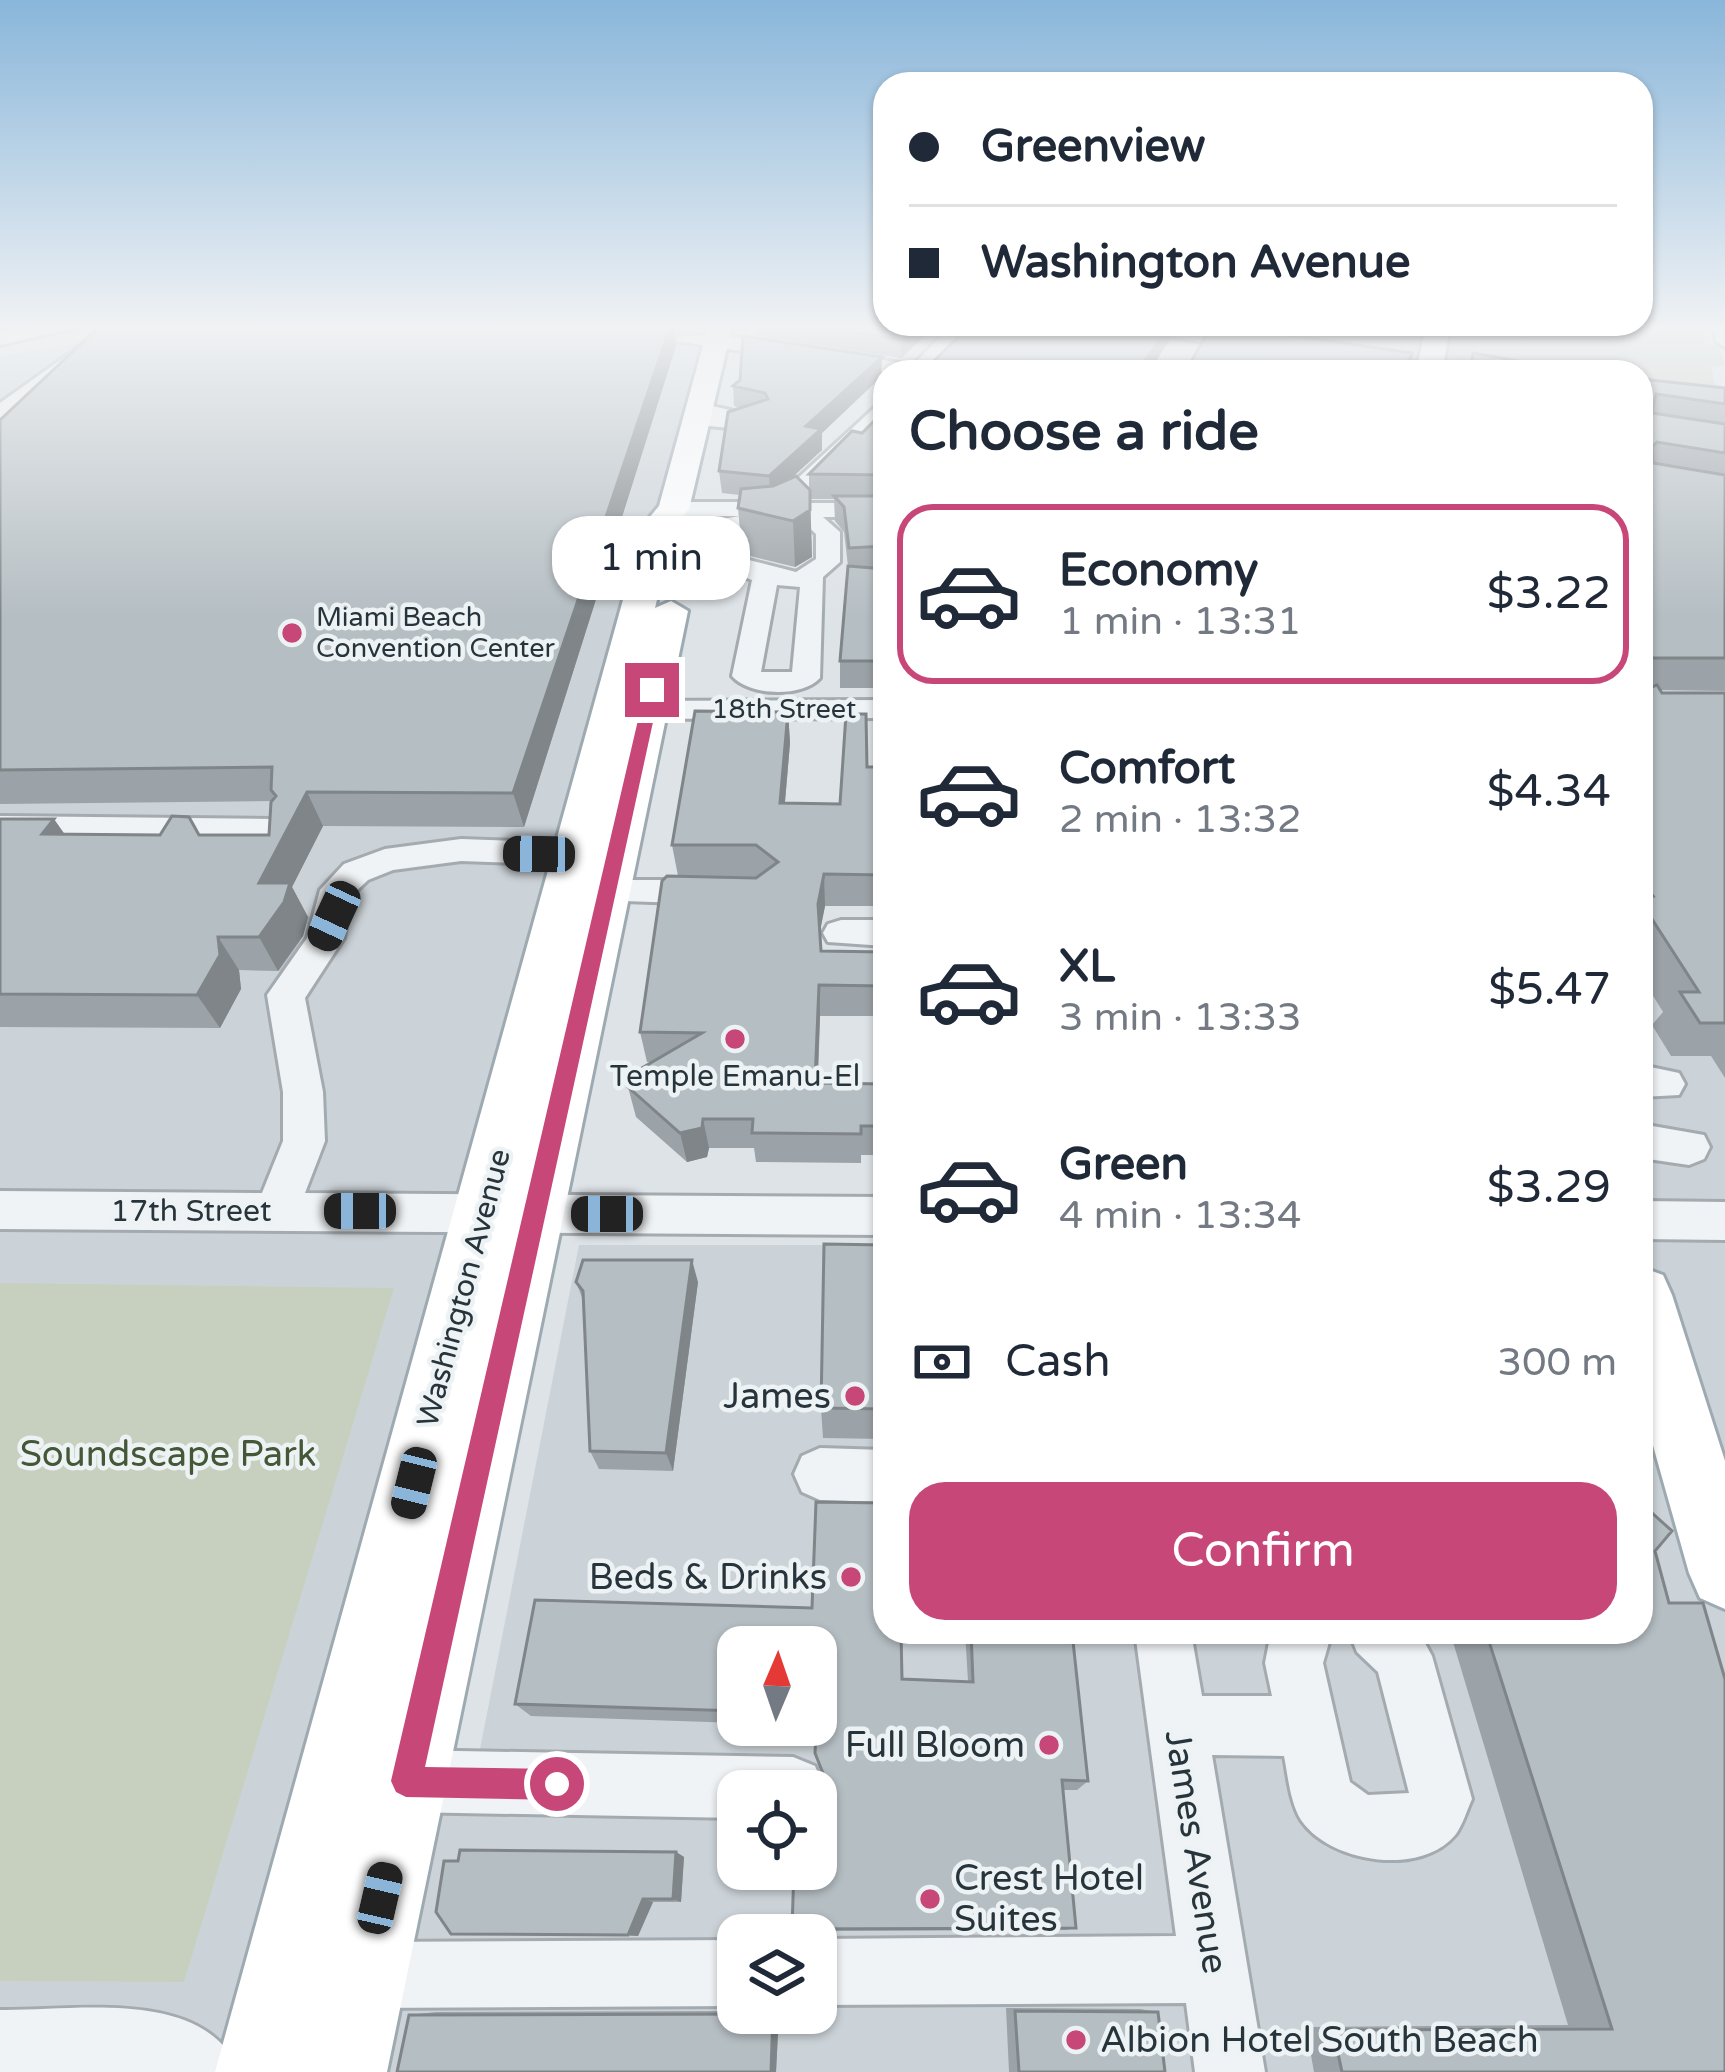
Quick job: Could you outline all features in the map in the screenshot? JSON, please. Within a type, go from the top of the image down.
[{"type":"main road","name":"Washington Avenue","points":[[262,2072],[510,1213],[600,867],[660,524],[679,527],[697,424]]},
{"type":"main road","name":"Washington Avenue","points":[[341,2072],[406,1781],[510,1213]]},
{"type":"main road","points":[[1653,1324],[1709,1466],[1725,1573]]},
{"type":"street","points":[[779,509],[865,424]]},
{"type":"street","points":[[679,527],[779,509],[815,515],[828,532],[828,562],[806,577]]},
{"type":"street","points":[[766,576],[746,676],[754,681],[806,678],[813,581],[766,576],[728,562],[725,544],[731,524],[873,511]]},
{"type":"street","points":[[679,527],[725,544]]},
{"type":"street","name":"18th Street","points":[[629,710],[873,710]]},
{"type":"street","points":[[0,827],[273,830]]},
{"type":"street","points":[[276,1211],[304,1141],[303,1092],[284,984],[309,971],[334,916],[320,905],[363,867],[397,856],[600,867],[738,892]]},
{"type":"street","points":[[842,933],[873,933]]},
{"type":"street","points":[[1653,1143],[1688,1147]]},
{"type":"street","name":"17th Street","points":[[0,1210],[873,1216]]},
{"type":"street","points":[[1653,1220],[1725,1221]]},
{"type":"street","points":[[820,1474],[873,1475]]},
{"type":"street","name":"James Avenue","points":[[1165,1644],[1229,2072]]},
{"type":"street","points":[[1296,1644],[1294,1663],[1323,1798],[1336,1817],[1354,1826],[1422,1827],[1436,1817],[1442,1799],[1403,1655],[1391,1644]]},
{"type":"street","points":[[1177,1725],[1307,1726]]},
{"type":"street","points":[[406,1781],[717,1787]]},
{"type":"street","points":[[837,1972],[1214,1969]]},
{"type":"street","points":[[362,1975],[717,1973]]},
{"type":"street","points":[[0,2044],[171,2048],[205,2072]]},
{"type":"shaded area","points":[[0,424],[699,424],[376,1749],[480,1749],[579,1245],[873,1245],[873,1644],[1653,1644],[1653,494],[1725,504],[1725,2072],[0,2072]]},
{"type":"green space","name":"Soundscape Park","points":[[0,1283],[394,1288],[184,1982],[0,1981]]},
{"type":"building","name":"Miami Beach Convention Center","points":[[0,424],[637,424],[513,793],[307,792],[259,883],[290,883],[284,902],[259,937],[218,937],[220,955],[197,995],[0,994],[0,819],[54,819],[42,834],[160,835],[172,816],[189,817],[199,835],[269,835],[271,802],[276,796],[271,790],[272,767],[0,770]]},
{"type":"building","points":[[726,424],[809,424],[821,429],[769,476],[719,471]]},
{"type":"building","points":[[873,424],[873,475],[809,474],[852,431],[862,433]]},
{"type":"building","points":[[1653,424],[1725,424],[1725,453],[1657,442],[1653,446]]},
{"type":"building","points":[[1653,463],[1725,475],[1725,658],[1653,658]]},
{"type":"building","points":[[796,476],[810,490],[810,510],[793,521],[738,508],[741,489],[773,486]]},
{"type":"building","points":[[834,496],[873,496],[873,547],[849,548],[844,507]]},
{"type":"building","points":[[848,566],[873,568],[873,661],[840,661]]},
{"type":"building","points":[[1657,685],[1662,693],[1725,693],[1725,1023],[1700,1023],[1680,992],[1699,992],[1653,921],[1653,687]]},
{"type":"building","points":[[695,711],[788,712],[780,803],[840,804],[846,714],[866,714],[867,767],[873,767],[873,875],[824,874],[818,904],[821,951],[873,952],[873,986],[819,985],[815,1083],[873,1084],[873,1126],[861,1126],[861,1134],[752,1133],[753,1119],[703,1119],[702,1128],[680,1133],[628,1087],[630,1075],[702,1033],[640,1032],[662,881],[667,876],[756,878],[778,862],[756,845],[672,845]]},
{"type":"building","points":[[824,1244],[873,1245],[873,1409],[821,1408]]},
{"type":"building","points":[[583,1260],[692,1260],[666,1453],[590,1451],[583,1291],[576,1282]]},
{"type":"building","points":[[816,1502],[873,1503],[873,1644],[901,1644],[902,1679],[973,1682],[971,1644],[1073,1644],[1088,1781],[1062,1780],[1076,1928],[837,1929],[837,1914],[792,1914],[793,1890],[837,1890],[837,1770],[822,1770],[815,1753],[815,1746],[837,1746],[837,1626],[717,1626],[717,1710],[515,1704],[535,1600],[812,1608]]},
{"type":"building","points":[[1653,1514],[1672,1531],[1655,1551],[1669,1603],[1703,1603],[1725,1679],[1725,2072],[1342,2072],[1333,2030],[1612,2029],[1490,1644],[1653,1644]]},
{"type":"building","points":[[460,1850],[676,1852],[673,1899],[643,1899],[628,1935],[451,1934],[436,1912],[444,1861],[458,1861]]},
{"type":"building","name":"Albion Hotel South Beach","points":[[1015,2011],[1158,2012],[1165,2072],[1019,2072]]},
{"type":"building","points":[[717,2014],[717,2034],[772,2034],[771,2072],[397,2072],[409,2015]]},
{"type":"tunnel","points":[[281,972],[307,916]]},
{"type":"place","name":"Miami Beach Convention Center","points":[[292,633]]},
{"type":"place","name":"Temple Emanu-El","points":[[735,1039]]},
{"type":"place","name":"James","points":[[855,1396]]},
{"type":"place","name":"Beds & Drinks","points":[[851,1577]]},
{"type":"place","name":"Full Bloom","points":[[1049,1745]]},
{"type":"place","name":"Crest Hotel Suites","points":[[930,1899]]},
{"type":"place","name":"Albion Hotel South Beach","points":[[1076,2040]]},
{"type":"route","points":[[557,1784],[406,1781],[652,690]]}]
